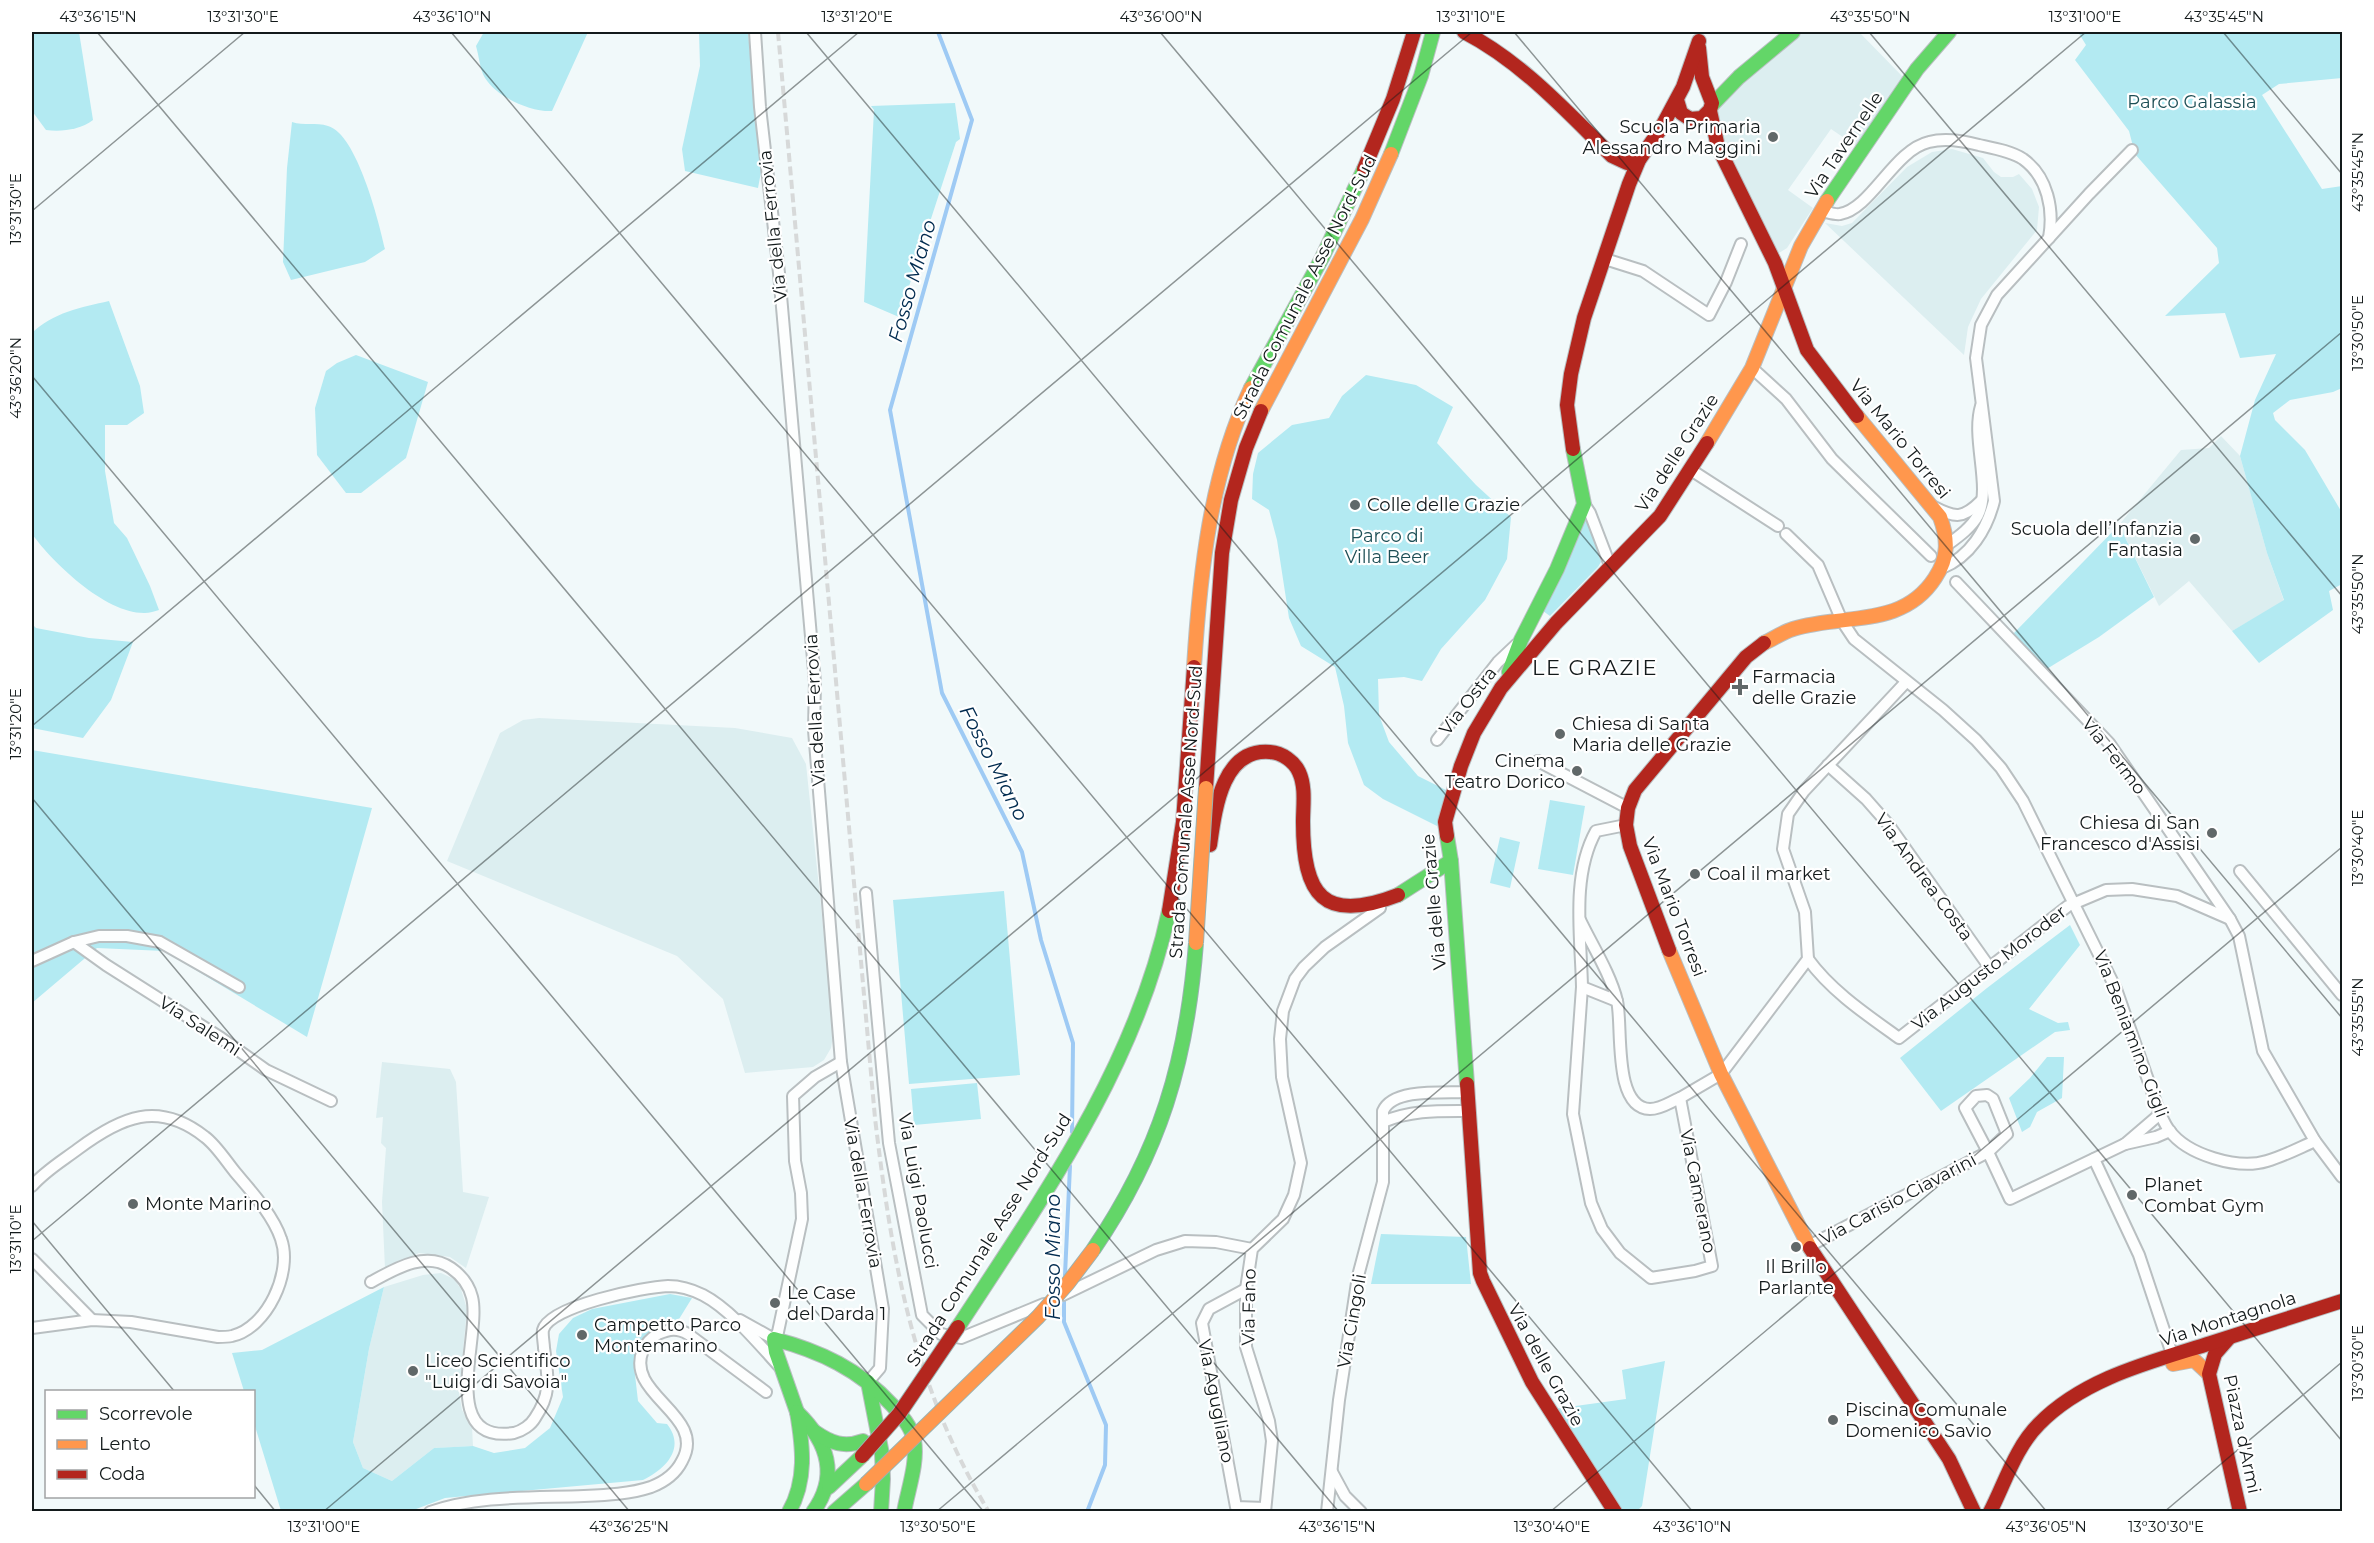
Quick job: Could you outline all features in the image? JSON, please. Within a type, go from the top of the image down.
[{"type":"main road","points":[[1392,104],[1403,32]]},
{"type":"main road","name":"Strada Comunale Asse Nord-Sud","points":[[829,1487],[862,1456],[900,1414],[1006,1253],[1056,1172],[1097,1102],[1123,1051],[1154,971],[1175,877],[1184,816],[1201,591],[1211,514],[1228,444],[1247,398],[1348,209],[1392,104],[1414,32]]},
{"type":"main road","name":"Strada Comunale Asse Nord-Sud","points":[[834,1512],[1000,1354],[1068,1283],[1121,1208],[1148,1156],[1165,1114],[1184,1041],[1197,918],[1222,553],[1231,500],[1246,448],[1265,400],[1362,219],[1403,127],[1421,76],[1432,32]]},
{"type":"main road","points":[[1464,32],[1487,44],[1528,75],[1612,156],[1627,163],[1640,160]]},
{"type":"main road","points":[[1680,94],[1681,113],[1690,119],[1702,118],[1739,77],[1793,32]]},
{"type":"main road","name":"Via Tavernelle","points":[[1784,288],[1801,246],[1844,175],[1917,69],[1949,32]]},
{"type":"main road","points":[[1699,36],[1706,88],[1712,99],[1711,108]]},
{"type":"main road","points":[[1501,688],[1504,666],[1521,640],[1557,569],[1584,504],[1568,422],[1567,405],[1571,374],[1584,318],[1629,184],[1640,160],[1680,94],[1699,36]]},
{"type":"main road","points":[[1680,94],[1695,83],[1706,88],[1739,77]]},
{"type":"main road","name":"Via Mario Torresi","points":[[1711,108],[1718,147],[1774,263],[1807,350],[1856,414],[1933,506],[1945,528],[1947,545],[1942,568],[1930,586],[1914,602],[1882,615],[1793,629],[1764,643],[1746,657],[1635,790],[1628,808],[1626,825],[1630,846],[1662,933],[1721,1074],[1809,1246],[1949,1460],[1974,1512]]},
{"type":"main road","name":"Via delle Grazie","points":[[1615,1512],[1547,1412],[1485,1288],[1480,1273],[1451,861],[1445,822],[1461,766],[1474,733],[1501,688],[1551,629],[1660,516],[1691,470],[1752,368],[1784,288]]},
{"type":"main road","points":[[1197,918],[1216,805],[1226,779],[1242,757],[1258,750],[1276,753],[1294,764],[1303,782],[1303,853],[1310,881],[1323,898],[1333,904],[1356,907],[1398,896],[1431,872],[1451,861]]},
{"type":"main road","name":"Via Montagnola","points":[[1990,1512],[2021,1447],[2039,1425],[2074,1396],[2094,1384],[2172,1354],[2343,1301]]},
{"type":"main road","name":"Piazza d'Armi","points":[[2231,1336],[2213,1355],[2209,1374],[2240,1512]]},
{"type":"main road","points":[[789,1512],[803,1473],[802,1444],[797,1412],[776,1353],[774,1339],[842,1363],[885,1397],[905,1419],[914,1442],[904,1512]]},
{"type":"main road","name":"Via Montagnola","points":[[2125,1372],[2136,1377],[2188,1359],[2202,1365],[2209,1374]]},
{"type":"main road","points":[[868,1382],[869,1396],[881,1445],[884,1473],[881,1512]]},
{"type":"main road","points":[[797,1412],[815,1432],[839,1446],[853,1446],[863,1441],[900,1414]]},
{"type":"main road","points":[[813,1512],[823,1501],[829,1487],[827,1463],[815,1432]]},
{"type":"main road","points":[[800,1512],[829,1487]]},
{"type":"street","name":"Via della Ferrovia","points":[[755,32],[760,107],[779,273],[815,682],[814,730],[841,1062],[883,1309],[880,1368],[868,1382]]},
{"type":"street","points":[[1822,212],[1840,214],[1855,208],[1901,160],[1928,142],[1962,141],[2003,151],[2022,159],[2037,173],[2051,202],[2049,238]]},
{"type":"street","points":[[1942,568],[1959,561],[1982,531],[1994,501],[1976,358],[1981,326],[1997,295],[2132,150]]},
{"type":"street","points":[[1605,259],[1643,271],[1709,315],[1726,282],[1741,244]]},
{"type":"street","points":[[1752,368],[1786,399],[1832,459],[1930,556]]},
{"type":"street","points":[[1982,403],[1976,422],[1982,486],[1978,514],[1947,545],[1957,549],[1963,547],[1982,531]]},
{"type":"street","name":"Via Beniamino Gigli","points":[[1691,470],[1782,530],[1818,566],[1842,621],[1854,639],[1943,711],[1976,740],[2001,768],[2023,801],[2116,989],[2160,1113],[2170,1131],[2204,1155],[2235,1163],[2265,1162],[2315,1141]]},
{"type":"street","points":[[1933,506],[1945,513],[1959,516],[1981,501]]},
{"type":"street","points":[[1584,504],[1590,513],[1611,567]]},
{"type":"street","name":"Via Fermo","points":[[1956,582],[2109,743],[2230,919],[2239,936],[2263,1051],[2315,1141],[2343,1177]]},
{"type":"street","points":[[1532,619],[1543,628],[1551,629]]},
{"type":"street","name":"Via Ostra","points":[[1437,740],[1504,666]]},
{"type":"street","points":[[1721,1074],[1808,959],[1805,912],[1783,849],[1788,814],[1804,791],[1906,682]]},
{"type":"street","points":[[1538,761],[1628,808]]},
{"type":"street","name":"Via Andrea Costa","points":[[1828,765],[1866,799],[1888,824],[1990,968]]},
{"type":"street","name":"Via Camerano","points":[[1626,825],[1596,831],[1588,846],[1581,887],[1582,987],[1573,1114],[1591,1203],[1602,1230],[1620,1253],[1651,1278],[1712,1266],[1680,1098]]},
{"type":"street","points":[[2240,871],[2343,994]]},
{"type":"street","name":"Via Augusto Moroder","points":[[1808,959],[1818,973],[1834,987],[1870,1018],[1899,1038],[2074,902],[2106,890],[2132,889],[2177,896],[2230,919]]},
{"type":"street","name":"Via Luigi Paolucci","points":[[866,893],[889,1143],[922,1315],[941,1334],[961,1338],[1045,1304],[1156,1250],[1185,1241],[1216,1242],[1252,1249]]},
{"type":"street","name":"Via Fano","points":[[1265,1510],[1272,1441],[1269,1421],[1246,1347],[1246,1288],[1252,1249],[1283,1219],[1294,1195],[1301,1163],[1282,1077],[1280,1039],[1283,1011],[1295,979],[1304,967],[1325,947],[1398,896]]},
{"type":"street","name":"Via Camerano","points":[[1581,920],[1617,1001],[1622,1079],[1637,1103],[1647,1109],[1659,1107],[1680,1098],[1721,1074]]},
{"type":"street","points":[[32,961],[74,942],[99,936],[118,936],[160,942],[239,987]]},
{"type":"street","name":"Via Salemi","points":[[74,942],[266,1070],[331,1101]]},
{"type":"street","points":[[1582,987],[1617,1001]]},
{"type":"street","points":[[727,1313],[774,1339],[781,1321],[802,1219],[801,1193],[795,1161],[793,1096],[815,1077],[841,1062]]},
{"type":"street","name":"Via Cingoli","points":[[1327,1512],[1339,1400],[1358,1276],[1383,1182],[1383,1111],[1386,1103],[1399,1096],[1467,1092]]},
{"type":"street","points":[[1416,1095],[1419,1111]]},
{"type":"street","points":[[1988,1152],[2007,1134],[1993,1099],[1987,1095],[1977,1096],[1965,1108],[2010,1199],[2125,1144],[2156,1137],[2170,1131]]},
{"type":"street","points":[[1383,1122],[1402,1114],[1419,1111],[1468,1111]]},
{"type":"street","points":[[2125,1144],[2160,1113]]},
{"type":"street","points":[[32,1186],[42,1175],[105,1129],[143,1115],[175,1119],[206,1137],[270,1219],[282,1240],[284,1271],[278,1290],[259,1318],[246,1330],[232,1336],[218,1337],[131,1322],[92,1320],[32,1328]]},
{"type":"street","name":"Via Carisio Ciavarini","points":[[1809,1246],[1988,1152]]},
{"type":"street","points":[[2094,1159],[2139,1255],[2172,1354]]},
{"type":"street","points":[[32,1259],[92,1320]]},
{"type":"street","points":[[371,1282],[405,1265],[426,1260],[446,1264],[461,1275],[472,1296],[474,1317],[467,1402],[474,1420],[486,1429],[515,1432],[531,1424],[549,1391],[543,1330],[549,1319],[592,1301],[669,1286],[690,1290],[705,1296],[727,1313],[782,1370]]},
{"type":"street","name":"Via Agugliano","points":[[1246,1288],[1209,1309],[1202,1323],[1236,1507],[1265,1510]]},
{"type":"street","points":[[430,1512],[446,1506],[501,1500],[632,1492],[654,1486],[666,1479],[683,1460],[687,1441],[684,1428],[677,1417],[645,1380],[640,1368],[640,1356],[645,1344],[654,1336],[668,1330],[679,1329],[694,1338],[765,1392]]},
{"type":"street","points":[[1332,1472],[1345,1496],[1361,1512]]},
{"type":"shaded area","name":"Scuola Primaria Alessandro Maggini","points":[[1801,32],[1859,32],[1903,77],[1856,146],[1831,129],[1788,190],[1813,208],[1787,248],[1779,253],[1772,251],[1716,126],[1716,114],[1720,101]]},
{"type":"shaded area","points":[[1952,149],[1983,158],[2001,177],[2013,177],[2019,174],[2032,189],[2039,207],[2037,230],[1981,299],[1968,327],[1964,355],[1825,223],[1842,226],[1852,223],[1907,167],[1932,152]]},
{"type":"shaded area","name":"Scuola dell’Infanzia Fantasia","points":[[2221,436],[2240,456],[2267,553],[2284,601],[2232,631],[2189,581],[2159,606],[2119,525],[2181,450],[2209,448]]},
{"type":"shaded area","points":[[539,718],[735,728],[792,738],[806,764],[834,1030],[831,1048],[824,1060],[813,1067],[745,1073],[723,999],[677,956],[447,861],[500,733],[523,720]]},
{"type":"shaded area","points":[[382,1062],[450,1069],[456,1082],[463,1192],[489,1197],[466,1268],[450,1257],[419,1253],[385,1269],[382,1202],[386,1148],[381,1143],[383,1117],[376,1118]]},
{"type":"shaded area","name":"Liceo Scientifico \"Luigi di Savoia\"","points":[[441,1273],[454,1279],[461,1289],[467,1309],[459,1393],[462,1410],[472,1427],[473,1446],[434,1448],[392,1481],[363,1468],[353,1442],[369,1349],[384,1287],[423,1275]]},
{"type":"green space","points":[[32,32],[79,32],[93,120],[70,130],[46,130],[32,111]]},
{"type":"green space","points":[[484,32],[588,32],[552,111],[524,106],[506,97],[490,85],[482,71],[476,46]]},
{"type":"green space","points":[[699,32],[748,32],[761,172],[758,188],[685,171],[682,149],[700,66]]},
{"type":"green space","name":"Parco Galassia","points":[[2078,32],[2342,32],[2342,78],[2279,84],[2262,95],[2322,189],[2342,186],[2342,388],[2333,392],[2290,400],[2273,413],[2275,420],[2305,450],[2341,511],[2342,584],[2329,591],[2333,610],[2259,663],[2232,631],[2284,600],[2267,553],[2240,456],[2255,400],[2276,354],[2240,358],[2225,313],[2165,316],[2219,263],[2217,248],[2135,154],[2129,131],[2075,60],[2086,45]]},
{"type":"green space","points":[[955,103],[960,139],[956,142],[899,317],[864,302],[874,110],[871,106]]},
{"type":"green space","points":[[292,122],[319,124],[339,132],[357,161],[365,180],[385,249],[365,262],[291,280],[283,262],[287,168]]},
{"type":"green space","points":[[109,301],[140,386],[144,413],[127,425],[105,425],[105,471],[114,523],[127,538],[159,610],[147,613],[130,611],[98,596],[53,559],[32,534],[32,333],[58,316],[78,308]]},
{"type":"green space","points":[[356,355],[428,382],[406,458],[361,493],[346,493],[317,455],[315,408],[326,371],[337,363]]},
{"type":"green space","name":"Parco di Villa Beer","points":[[1366,375],[1416,385],[1453,407],[1437,443],[1476,485],[1511,517],[1507,559],[1485,600],[1441,649],[1422,681],[1404,677],[1378,679],[1379,715],[1389,742],[1418,776],[1446,790],[1437,826],[1383,799],[1364,785],[1348,743],[1344,706],[1335,667],[1301,646],[1289,618],[1277,540],[1269,510],[1252,499],[1253,474],[1258,453],[1292,425],[1329,418],[1342,396]]},
{"type":"green space","points":[[1584,521],[1588,521],[1601,562],[1550,616],[1543,611]]},
{"type":"green space","points":[[2119,525],[2154,597],[2099,637],[2045,670],[2013,634]]},
{"type":"green space","points":[[32,624],[36,628],[89,638],[133,642],[111,700],[83,738],[32,728]]},
{"type":"green space","points":[[32,750],[372,808],[307,1037],[164,951],[97,948],[32,1003]]},
{"type":"green space","points":[[1550,800],[1585,806],[1573,875],[1538,869]]},
{"type":"green space","points":[[1500,837],[1520,842],[1510,888],[1490,883]]},
{"type":"green space","points":[[1004,891],[1020,1075],[909,1084],[893,900]]},
{"type":"green space","points":[[2070,925],[2080,945],[2029,1009],[2058,1023],[2068,1022],[2070,1030],[2055,1032],[1941,1111],[1900,1058]]},
{"type":"green space","points":[[2047,1057],[2064,1057],[2062,1098],[2037,1112],[2030,1127],[2022,1132],[2009,1098],[2030,1078]]},
{"type":"green space","points":[[977,1083],[981,1119],[914,1125],[911,1089]]},
{"type":"green space","points":[[1381,1234],[1466,1237],[1471,1284],[1371,1284]]},
{"type":"green space","points":[[384,1287],[369,1349],[353,1442],[363,1468],[392,1481],[434,1448],[473,1446],[494,1453],[525,1448],[550,1428],[563,1397],[556,1351],[559,1334],[573,1318],[592,1309],[670,1294],[692,1298],[676,1324],[654,1330],[638,1346],[634,1366],[638,1401],[657,1423],[667,1424],[674,1441],[671,1457],[659,1470],[643,1480],[445,1498],[411,1511],[281,1511],[255,1426],[255,1390],[244,1390],[232,1353],[262,1350]]},
{"type":"green space","points":[[1665,1361],[1642,1506],[1637,1511],[1623,1511],[1554,1409],[1626,1399],[1622,1370]]},
{"type":"waterway","name":"Fosso Miano","points":[[938,32],[972,120],[890,410],[942,693],[1022,852],[1041,940],[1073,1043],[1072,1132]]},
{"type":"waterway","name":"Fosso Miano","points":[[1065,1275],[1070,1166]]},
{"type":"waterway","name":"Fosso Miano","points":[[1064,1298],[1064,1322],[1106,1425],[1105,1465],[1087,1512]]},
{"type":"railway","points":[[778,32],[875,1118],[889,1222],[910,1321],[924,1370],[963,1465],[989,1512]]},
{"type":"traffic: fast","points":[[1391,154],[1421,76],[1433,32]]},
{"type":"traffic: fast","points":[[1712,105],[1739,77],[1793,32]]},
{"type":"traffic: fast","points":[[1827,201],[1917,69],[1949,32]]},
{"type":"traffic: fast","points":[[1251,388],[1322,258],[1364,169]]},
{"type":"traffic: fast","points":[[1509,672],[1521,640],[1557,569],[1584,504],[1573,449]]},
{"type":"traffic: fast","points":[[1447,836],[1451,861],[1467,1084]]},
{"type":"traffic: fast","points":[[1398,895],[1451,861]]},
{"type":"traffic: fast","points":[[958,1327],[1053,1179],[1110,1076],[1134,1023],[1154,968],[1169,911]]},
{"type":"traffic: fast","points":[[1093,1250],[1136,1177],[1153,1141],[1166,1104],[1186,1027],[1196,943]]},
{"type":"traffic: fast","points":[[797,1412],[776,1352],[774,1339],[807,1349],[853,1372],[880,1393],[902,1417],[913,1435],[915,1449],[914,1467],[904,1512]]},
{"type":"traffic: fast","points":[[868,1382],[882,1454],[881,1512]]},
{"type":"traffic: fast","points":[[797,1412],[816,1435],[826,1459],[828,1472],[826,1485],[813,1512]]},
{"type":"traffic: fast","points":[[789,1512],[795,1500],[801,1476],[802,1451],[797,1412]]},
{"type":"traffic: fast","points":[[815,1432],[838,1443],[850,1444],[863,1441]]},
{"type":"traffic: fast","points":[[829,1487],[862,1456]]},
{"type":"traffic: fast","points":[[834,1512],[866,1484]]},
{"type":"traffic: slow","points":[[1261,411],[1362,219],[1391,154]]},
{"type":"traffic: slow","points":[[1707,443],[1752,368],[1801,246],[1827,201]]},
{"type":"traffic: slow","points":[[1194,667],[1209,524],[1226,455],[1251,388]]},
{"type":"traffic: slow","points":[[1764,643],[1793,629],[1812,624],[1870,617],[1906,605],[1921,594],[1935,578],[1943,563],[1946,540],[1940,517],[1857,416]]},
{"type":"traffic: slow","points":[[1196,943],[1206,788]]},
{"type":"traffic: slow","points":[[1669,950],[1721,1074],[1810,1248]]},
{"type":"traffic: slow","points":[[866,1484],[1038,1317],[1093,1250]]},
{"type":"traffic: slow","points":[[2173,1364],[2194,1360],[2209,1374]]},
{"type":"traffic: jam","points":[[1364,169],[1393,99],[1414,32]]},
{"type":"traffic: jam","points":[[1464,32],[1485,44],[1524,73],[1612,156],[1627,163],[1639,160]]},
{"type":"traffic: jam","points":[[1573,449],[1567,405],[1571,374],[1584,318],[1629,184],[1639,160],[1660,130],[1683,87],[1699,41]]},
{"type":"traffic: jam","points":[[1677,100],[1681,113],[1690,119],[1702,118],[1710,110],[1712,103],[1702,77],[1699,48]]},
{"type":"traffic: jam","points":[[1710,111],[1718,147],[1775,263],[1807,350],[1857,416]]},
{"type":"traffic: jam","points":[[1206,788],[1222,553],[1231,500],[1246,448],[1261,411]]},
{"type":"traffic: jam","points":[[1447,836],[1445,822],[1461,766],[1474,733],[1501,688],[1556,623],[1660,516],[1707,443]]},
{"type":"traffic: jam","points":[[1669,950],[1630,846],[1626,825],[1628,808],[1635,790],[1746,657],[1764,643]]},
{"type":"traffic: jam","points":[[1169,911],[1183,822],[1194,667]]},
{"type":"traffic: jam","points":[[1210,845],[1219,799],[1231,770],[1241,760],[1254,753],[1274,753],[1291,761],[1301,778],[1307,868],[1313,885],[1322,897],[1335,904],[1352,906],[1398,895]]},
{"type":"traffic: jam","points":[[1467,1084],[1480,1273],[1532,1382],[1615,1512]]},
{"type":"traffic: jam","points":[[1810,1248],[1949,1459],[1974,1512]]},
{"type":"traffic: jam","points":[[1990,1512],[2017,1455],[2031,1433],[2057,1408],[2076,1395],[2119,1373],[2342,1301]]},
{"type":"traffic: jam","points":[[862,1456],[899,1414],[958,1327]]},
{"type":"traffic: jam","points":[[2229,1338],[2215,1354],[2209,1374],[2240,1512]]},
{"type":"place","name":"Scuola Primaria Alessandro Maggini","points":[[1773,137]]},
{"type":"place","name":"Colle delle Grazie","points":[[1355,505]]},
{"type":"place","name":"Scuola dell’Infanzia Fantasia","points":[[2195,539]]},
{"type":"place","name":"Farmacia delle Grazie","points":[[1740,687]]},
{"type":"place","name":"Chiesa di Santa Maria delle Grazie","points":[[1560,734]]},
{"type":"place","name":"Cinema Teatro Dorico","points":[[1577,771]]},
{"type":"place","name":"Chiesa di San Francesco d'Assisi","points":[[2212,833]]},
{"type":"place","name":"Coal il market","points":[[1695,874]]},
{"type":"place","name":"Planet Combat Gym","points":[[2132,1195]]},
{"type":"place","name":"Monte Marino","points":[[133,1204]]},
{"type":"place","name":"Il Brillo Parlante","points":[[1796,1247]]},
{"type":"place","name":"Le Case del Darda 1","points":[[775,1303]]},
{"type":"place","name":"Campetto Parco Montemarino","points":[[582,1335]]},
{"type":"place","name":"Liceo Scientifico \"Luigi di Savoia\"","points":[[413,1371]]},
{"type":"place","name":"Piscina Comunale Domenico Savio","points":[[1833,1420]]},
{"type":"district","name":"LE GRAZIE","points":[[1595,668]]}]
